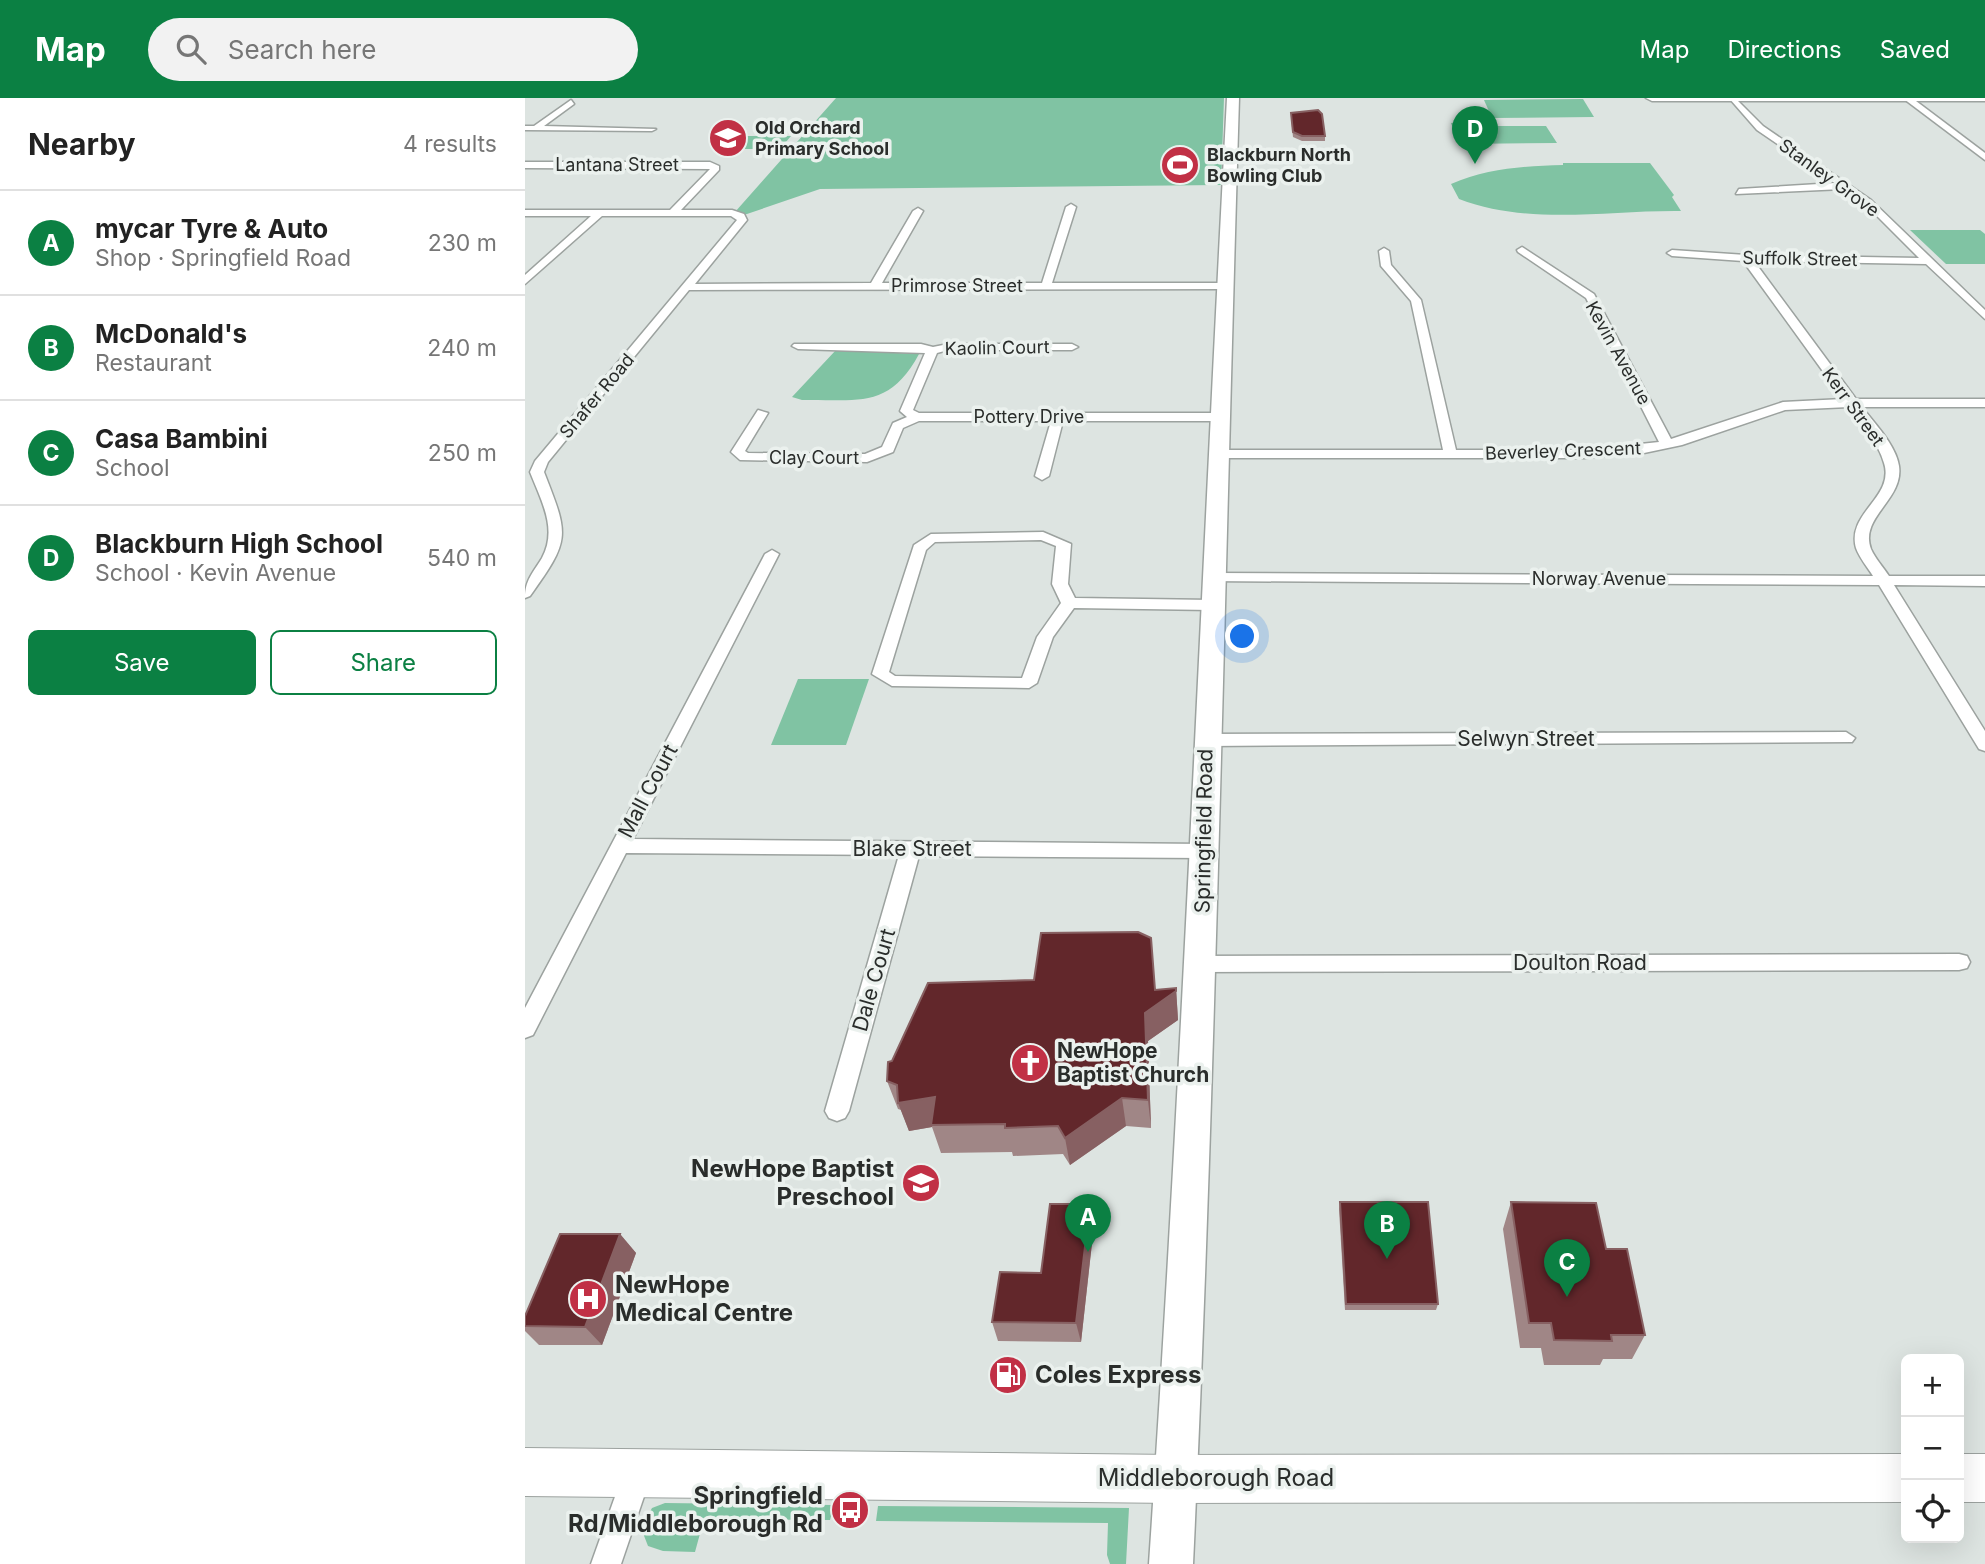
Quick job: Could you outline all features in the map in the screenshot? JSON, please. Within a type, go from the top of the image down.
[{"type":"main road","name":"Springfield Road","points":[[1171,1564],[1192,1196],[1205,850],[1206,740],[1233,98]]},
{"type":"main road","points":[[1659,98],[1985,98]]},
{"type":"main road","name":"Middleborough Road","points":[[525,1472],[1175,1479],[1901,1478]]},
{"type":"main road","points":[[1964,1478],[1985,1478]]},
{"type":"street","name":"Stanley Grove","points":[[1731,99],[1760,128],[1868,202],[1985,316]]},
{"type":"street","points":[[1907,99],[1985,157]]},
{"type":"street","points":[[536,128],[571,102]]},
{"type":"street","points":[[525,128],[652,129]]},
{"type":"street","name":"Lantana Street","points":[[525,165],[716,168],[671,214]]},
{"type":"street","points":[[1739,192],[1782,187],[1846,186]]},
{"type":"street","points":[[1047,286],[1071,208]]},
{"type":"street","points":[[875,286],[918,211]]},
{"type":"street","name":"Shafer Road","points":[[525,213],[745,215],[537,472],[560,534],[554,553],[525,593]]},
{"type":"street","points":[[525,281],[600,213]]},
{"type":"street","name":"Kevin Avenue","points":[[1521,250],[1590,296],[1667,444]]},
{"type":"street","points":[[1384,251],[1386,266],[1416,300],[1450,447],[1448,454]]},
{"type":"street","name":"Suffolk Street","points":[[1672,253],[1746,258],[1928,261]]},
{"type":"street","name":"Kerr Street","points":[[1746,258],[1879,439],[1892,465],[1890,491],[1864,523],[1863,547],[1985,745]]},
{"type":"street","name":"Primrose Street","points":[[688,287],[1225,286]]},
{"type":"street","name":"Kaolin Court","points":[[798,346],[921,347],[932,351],[948,347],[1072,347]]},
{"type":"street","points":[[917,417],[906,411],[932,351]]},
{"type":"street","name":"Beverley Crescent","points":[[1218,454],[1584,453],[1667,444],[1783,406],[1985,403]]},
{"type":"street","name":"Clay Court","points":[[762,413],[739,452],[745,457],[867,458],[888,449],[898,426],[917,417]]},
{"type":"street","name":"Pottery Drive","points":[[917,417],[1220,418]]},
{"type":"street","points":[[1042,476],[1058,417]]},
{"type":"street","points":[[1044,536],[1064,544],[1060,584],[1069,603],[1045,637],[1029,683],[892,681],[880,674],[919,548],[930,538],[1044,536]]},
{"type":"street","name":"Mall Court","points":[[525,1029],[772,554]]},
{"type":"street","name":"Norway Avenue","points":[[1213,578],[1985,581]]},
{"type":"street","points":[[1069,603],[1212,605]]},
{"type":"street","name":"Selwyn Street","points":[[1206,740],[1846,738]]},
{"type":"street","name":"Blake Street","points":[[619,846],[1205,850]]},
{"type":"street","name":"Dale Court","points":[[837,1111],[911,849]]},
{"type":"street","name":"Doulton Road","points":[[1201,964],[1959,962]]},
{"type":"street","points":[[606,1564],[637,1473]]},
{"type":"green space","points":[[836,98],[1224,98],[1221,185],[820,189],[744,215],[735,212]]},
{"type":"green space","points":[[1583,99],[1594,117],[1492,118],[1484,100]]},
{"type":"green space","points":[[1482,119],[1486,126],[1546,126],[1557,143],[1459,144],[1451,123]]},
{"type":"green space","points":[[747,136],[791,136],[780,149],[734,149]]},
{"type":"green space","points":[[1563,163],[1650,163],[1674,195],[1672,197],[1681,211],[1569,215],[1513,212],[1459,199],[1451,184],[1492,171]]},
{"type":"green space","points":[[1910,230],[1980,230],[1985,234],[1985,264],[1946,264]]},
{"type":"green space","points":[[836,350],[919,354],[896,385],[870,398],[802,400],[792,397]]},
{"type":"green space","points":[[798,679],[869,679],[846,745],[771,745]]},
{"type":"green space","points":[[665,1503],[834,1505],[830,1520],[704,1519],[695,1552],[663,1551],[648,1546],[641,1528],[652,1508]]},
{"type":"green space","points":[[878,1506],[1129,1508],[1126,1564],[1110,1564],[1107,1555],[1108,1523],[876,1521]]},
{"type":"building","points":[[1318,110],[1322,114],[1325,136],[1302,136],[1293,132],[1291,113]]},
{"type":"building","name":"NewHope Baptist Church","points":[[1138,932],[1151,938],[1155,990],[1176,988],[1176,991],[1145,1013],[1148,1100],[1122,1098],[1065,1138],[1058,1126],[1005,1128],[1005,1124],[931,1125],[935,1097],[898,1103],[897,1085],[887,1081],[888,1062],[892,1061],[928,983],[1034,980],[1041,933]]},
{"type":"building","points":[[1340,1202],[1428,1202],[1438,1304],[1346,1304]]},
{"type":"building","points":[[1511,1202],[1596,1203],[1606,1249],[1627,1249],[1645,1335],[1611,1335],[1612,1341],[1554,1340],[1551,1323],[1529,1323]]},
{"type":"building","points":[[1050,1204],[1090,1204],[1076,1323],[992,1322],[1000,1272],[1041,1273]]},
{"type":"building","points":[[560,1234],[620,1234],[585,1327],[525,1326],[525,1316]]},
{"type":"place","name":"Old Orchard Primary School","points":[[728,138]]},
{"type":"place","name":"Blackburn High School","points":[[1475,164]]},
{"type":"place","name":"Blackburn North Bowling Club","points":[[1180,165]]},
{"type":"place","name":"NewHope Baptist Church","points":[[1030,1063]]},
{"type":"place","name":"NewHope Baptist Preschool","points":[[921,1183]]},
{"type":"place","name":"mycar Tyre & Auto","points":[[1088,1252]]},
{"type":"place","name":"McDonald's","points":[[1387,1259]]},
{"type":"place","name":"Casa Bambini","points":[[1567,1297]]},
{"type":"place","name":"NewHope Medical Centre","points":[[588,1299]]},
{"type":"place","name":"Coles Express","points":[[1008,1375]]},
{"type":"place","name":"Springfield Rd/Middleborough Rd","points":[[850,1510]]}]
